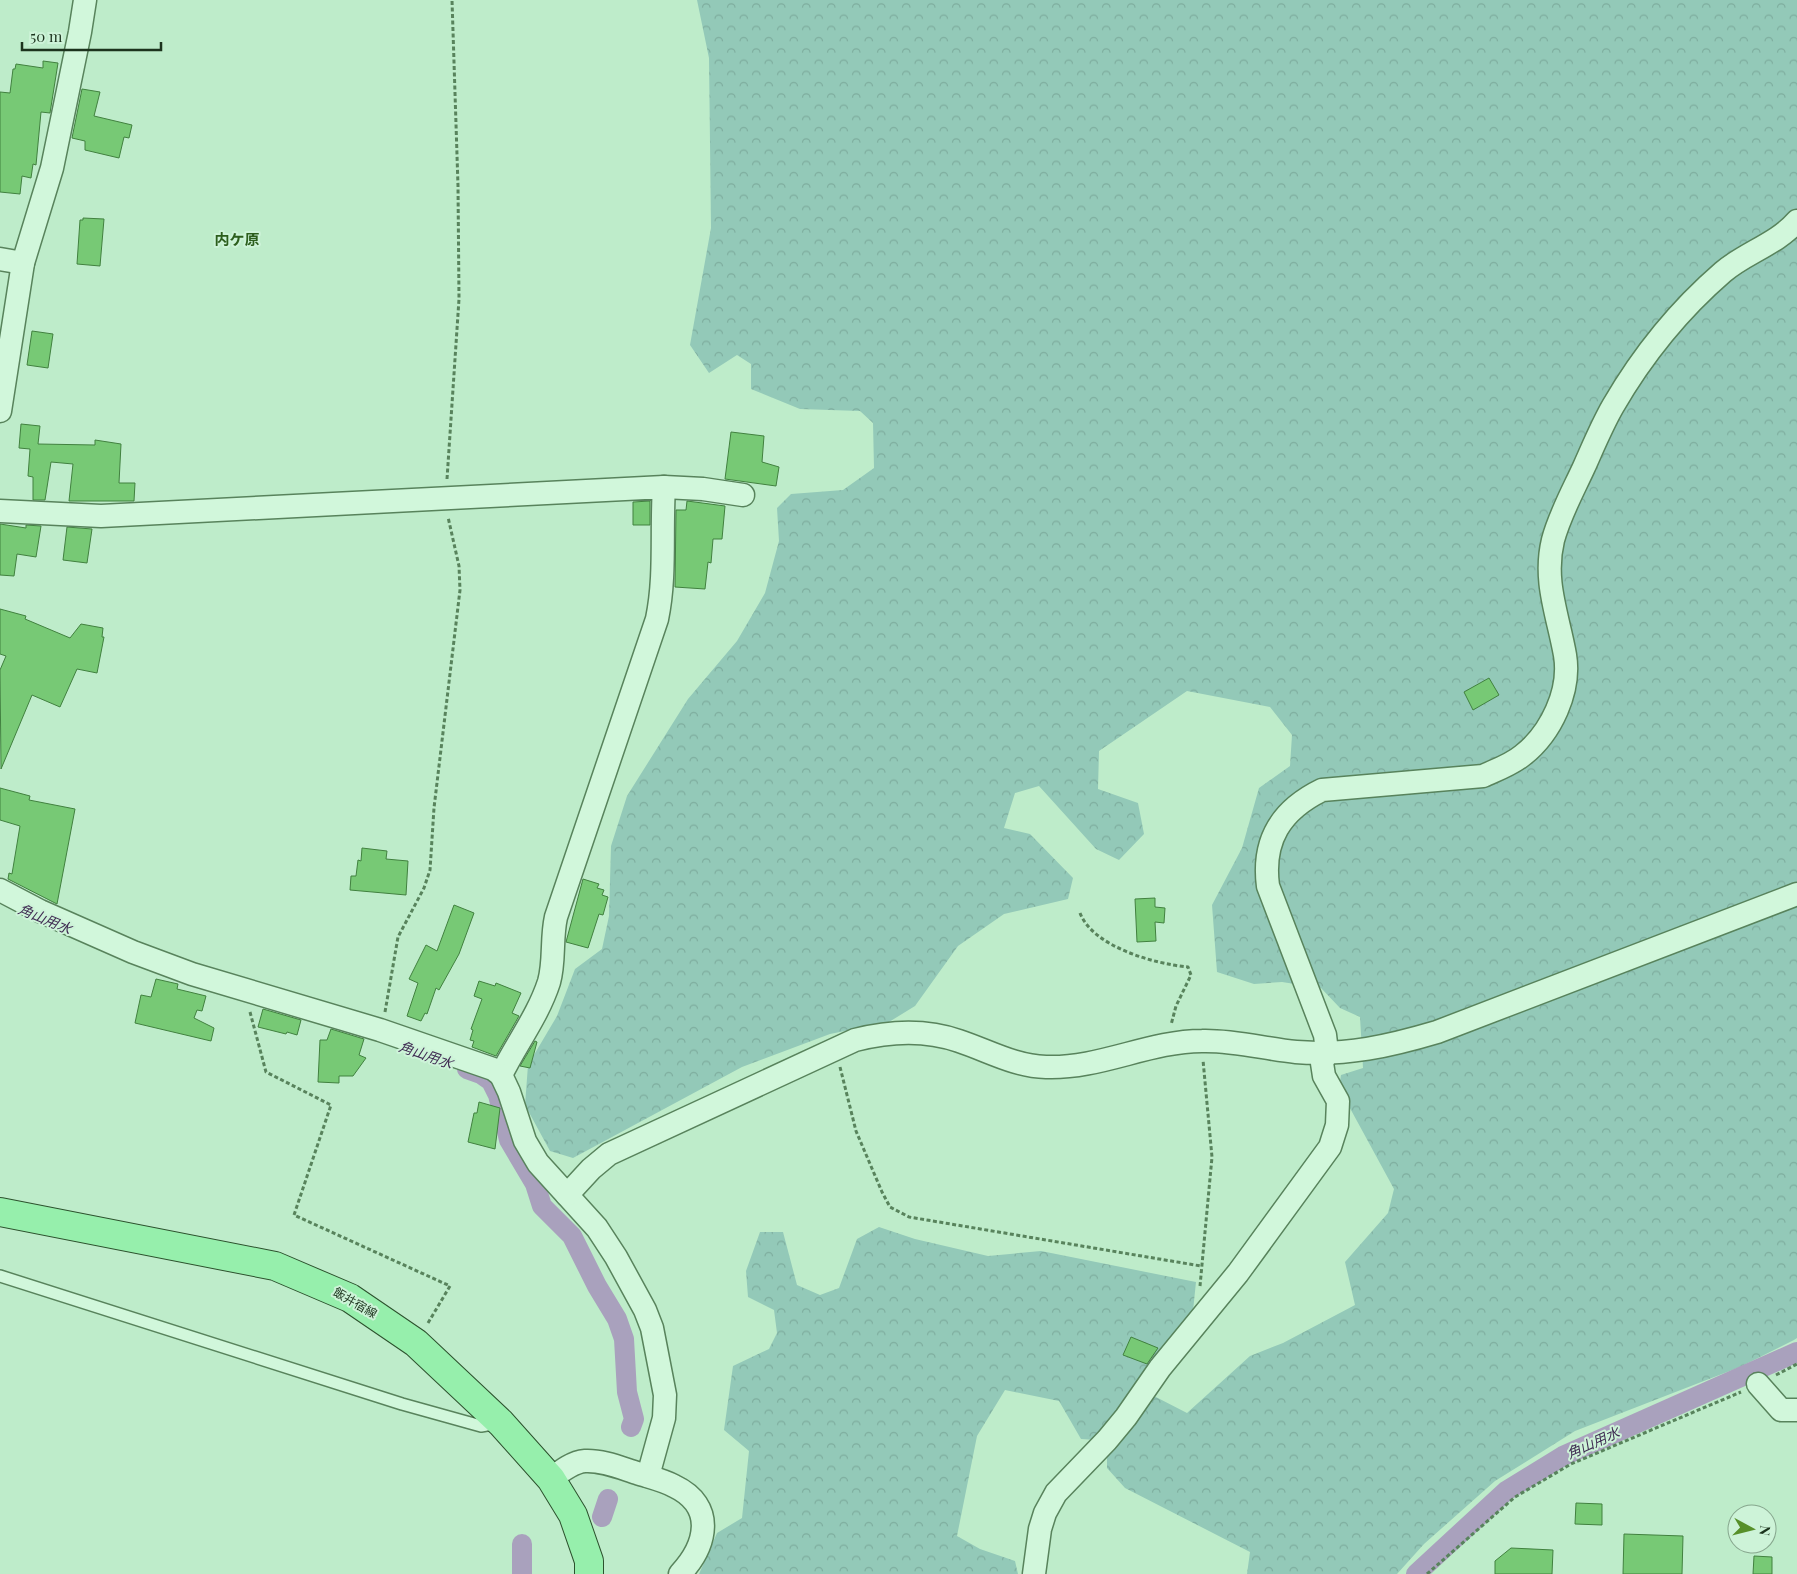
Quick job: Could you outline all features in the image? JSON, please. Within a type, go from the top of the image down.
[{"type":"main road","name":"飯井宿線","points":[[0,1212],[275,1266],[350,1298],[416,1343],[501,1423],[551,1479],[573,1515],[589,1562],[589,1574]]},
{"type":"street","points":[[0,411],[23,263],[52,168],[85,0]]},
{"type":"street","points":[[1034,1574],[1040,1529],[1045,1513],[1056,1493],[1107,1440],[1160,1368],[1198,1324],[1330,1148],[1337,1125],[1338,1101],[1324,1076],[1322,1063],[1327,1052],[1325,1035],[1268,886],[1266,868],[1269,848],[1276,830],[1289,812],[1304,800],[1322,790],[1483,776],[1523,755],[1538,740],[1550,724],[1558,708],[1566,671],[1565,654],[1550,588],[1550,564],[1553,543],[1559,520],[1612,408],[1627,382],[1672,321],[1724,271],[1781,234],[1797,221]]},
{"type":"street","points":[[0,259],[23,263]]},
{"type":"street","points":[[501,1075],[533,1020],[549,982],[552,966],[552,934],[556,917],[657,619],[663,591],[661,536],[664,487]]},
{"type":"street","points":[[0,511],[101,516],[295,504],[446,499],[664,487],[743,495]]},
{"type":"street","points":[[0,890],[40,911],[133,952],[244,989],[380,1030],[493,1069],[501,1075],[509,1092],[525,1141],[538,1163],[597,1228],[616,1257],[645,1310],[652,1328],[665,1395],[664,1418],[648,1476]]},
{"type":"street","points":[[567,1195],[591,1169],[609,1154],[855,1040],[882,1033],[908,1032],[931,1034],[959,1041],[1014,1063],[1052,1067],[1093,1063],[1201,1040],[1296,1052],[1346,1053],[1389,1047],[1437,1032],[1797,894]]},
{"type":"street","points":[[1758,1384],[1781,1410],[1797,1410]]},
{"type":"street","points":[[551,1479],[565,1469],[584,1461],[606,1464],[648,1476],[674,1486],[692,1498],[704,1517],[702,1538],[691,1562],[680,1574]]},
{"type":"lane","points":[[0,1276],[402,1404],[481,1426],[501,1423]]},
{"type":"path","points":[[380,1030],[398,937],[424,888],[430,870],[434,808],[460,590],[459,566],[448,526],[446,499],[459,299],[458,186],[452,0]]},
{"type":"path","points":[[1080,913],[1084,922],[1098,936],[1119,948],[1142,957],[1188,967],[1191,975],[1176,1006],[1170,1028],[1171,1045]]},
{"type":"path","points":[[244,989],[266,1072],[331,1105],[294,1215],[450,1286],[416,1343]]},
{"type":"path","points":[[1198,1324],[1212,1157],[1201,1040]]},
{"type":"path","points":[[836,1049],[856,1130],[890,1207],[908,1217],[1202,1266]]},
{"type":"path","points":[[1427,1574],[1515,1497],[1571,1464],[1758,1384]]},
{"type":"green space","points":[[697,0],[1797,0],[1797,1338],[1740,1367],[1575,1431],[1495,1481],[1424,1544],[1397,1574],[1247,1574],[1250,1552],[1125,1488],[1107,1468],[1107,1454],[1096,1440],[1081,1439],[1059,1401],[1005,1390],[977,1436],[957,1536],[980,1549],[1015,1561],[1018,1574],[699,1574],[717,1533],[742,1518],[749,1451],[724,1430],[733,1366],[769,1349],[777,1333],[774,1310],[748,1297],[746,1271],[760,1232],[783,1232],[797,1285],[820,1295],[839,1288],[857,1239],[879,1227],[915,1239],[988,1256],[1041,1251],[1196,1282],[1193,1311],[1152,1395],[1187,1413],[1250,1356],[1283,1343],[1355,1305],[1345,1262],[1388,1213],[1394,1189],[1339,1088],[1341,1075],[1363,1068],[1360,1017],[1340,1008],[1321,988],[1282,982],[1254,984],[1217,972],[1212,905],[1242,848],[1259,788],[1290,766],[1292,735],[1270,707],[1187,691],[1099,751],[1098,789],[1138,803],[1144,834],[1119,860],[1096,849],[1039,786],[1015,793],[1004,828],[1030,834],[1073,878],[1068,899],[1004,914],[958,946],[915,1006],[889,1022],[830,1034],[742,1067],[573,1158],[550,1151],[525,1105],[528,1065],[557,1016],[575,969],[602,949],[609,916],[611,846],[627,796],[688,699],[737,641],[765,593],[779,541],[777,508],[791,494],[843,490],[874,468],[873,423],[860,411],[800,409],[751,389],[751,364],[737,355],[709,373],[690,345],[711,228],[709,58]]},
{"type":"building","points":[[43,61],[58,63],[50,113],[41,112],[36,165],[33,164],[31,178],[22,176],[20,194],[0,192],[0,92],[10,93],[13,69],[15,69],[16,64],[43,68]]},
{"type":"building","points":[[82,89],[100,92],[94,116],[132,125],[129,138],[124,137],[119,158],[85,150],[85,141],[72,138]]},
{"type":"building","points":[[83,218],[104,219],[100,266],[77,264],[80,220],[83,220]]},
{"type":"building","points":[[32,331],[53,334],[48,368],[27,365]]},
{"type":"building","points":[[21,424],[40,426],[38,444],[95,445],[95,440],[121,444],[119,483],[135,483],[134,501],[69,501],[73,464],[51,462],[45,500],[33,500],[33,477],[28,476],[30,449],[19,448]]},
{"type":"building","points":[[731,432],[764,436],[762,462],[779,467],[776,486],[725,479]]},
{"type":"building","points":[[650,501],[650,525],[633,525],[633,502]]},
{"type":"building","points":[[687,501],[725,506],[722,539],[713,539],[711,563],[708,562],[705,589],[675,587],[676,510],[686,510]]},
{"type":"building","points":[[0,524],[26,528],[26,525],[41,526],[36,557],[17,554],[14,576],[0,575]]},
{"type":"building","points":[[67,527],[92,529],[87,563],[63,560]]},
{"type":"building","points":[[0,609],[26,616],[25,619],[70,638],[81,624],[103,628],[102,637],[104,637],[97,673],[77,669],[60,707],[32,695],[1,769],[0,670],[6,656],[0,654]]},
{"type":"building","points":[[1489,678],[1499,695],[1473,710],[1464,692]]},
{"type":"building","points":[[0,788],[30,796],[29,800],[75,809],[57,904],[8,879],[9,873],[12,874],[20,826],[0,820]]},
{"type":"building","points":[[362,848],[387,851],[386,859],[408,861],[406,895],[350,890],[351,876],[356,876],[358,860],[361,861]]},
{"type":"building","points":[[583,879],[599,884],[597,888],[604,890],[602,895],[608,897],[603,915],[599,914],[588,948],[566,942]]},
{"type":"building","points":[[1155,898],[1155,907],[1165,908],[1164,923],[1155,922],[1156,941],[1137,942],[1135,899]]},
{"type":"building","points":[[454,905],[474,913],[459,954],[439,990],[436,988],[427,1014],[425,1013],[421,1021],[407,1016],[418,983],[409,979],[426,945],[437,951]]},
{"type":"building","points":[[156,979],[178,984],[177,989],[206,996],[202,1011],[197,1010],[194,1018],[214,1028],[211,1041],[135,1023],[141,995],[151,997]]},
{"type":"building","points":[[479,981],[495,986],[496,983],[521,993],[512,1013],[519,1016],[496,1056],[472,1047],[474,1041],[470,1040],[473,1030],[471,1029],[482,999],[474,996]]},
{"type":"building","points":[[263,1009],[301,1020],[297,1035],[258,1027]]},
{"type":"building","points":[[331,1029],[364,1039],[359,1055],[366,1058],[353,1076],[339,1076],[339,1083],[318,1082],[320,1040],[327,1040]]},
{"type":"building","points":[[535,1041],[537,1042],[530,1068],[520,1066]]},
{"type":"building","points":[[479,1102],[500,1108],[495,1149],[468,1142],[474,1113],[477,1113]]},
{"type":"building","points":[[1131,1337],[1158,1348],[1147,1364],[1123,1355]]},
{"type":"building","points":[[1576,1503],[1602,1504],[1602,1525],[1575,1524]]},
{"type":"building","points":[[1624,1534],[1683,1536],[1682,1574],[1623,1574]]},
{"type":"building","points":[[1511,1548],[1553,1550],[1552,1574],[1495,1574],[1495,1561]]},
{"type":"building","points":[[1754,1556],[1772,1557],[1772,1574],[1753,1574]]},
{"type":"waterway","name":"角山用水","points":[[467,1069],[481,1074],[491,1081],[498,1095],[509,1140],[535,1184],[542,1206],[572,1236],[597,1286],[617,1319],[624,1339],[627,1392],[634,1419],[631,1427]]},
{"type":"waterway","name":"角山用水","points":[[1416,1574],[1506,1491],[1563,1456],[1797,1352]]},
{"type":"waterway","name":"角山用水","points":[[602,1517],[608,1499]]},
{"type":"waterway","name":"角山用水","points":[[522,1544],[522,1574]]},
{"type":"district","name":"内ケ原","points":[[237,240]]}]
